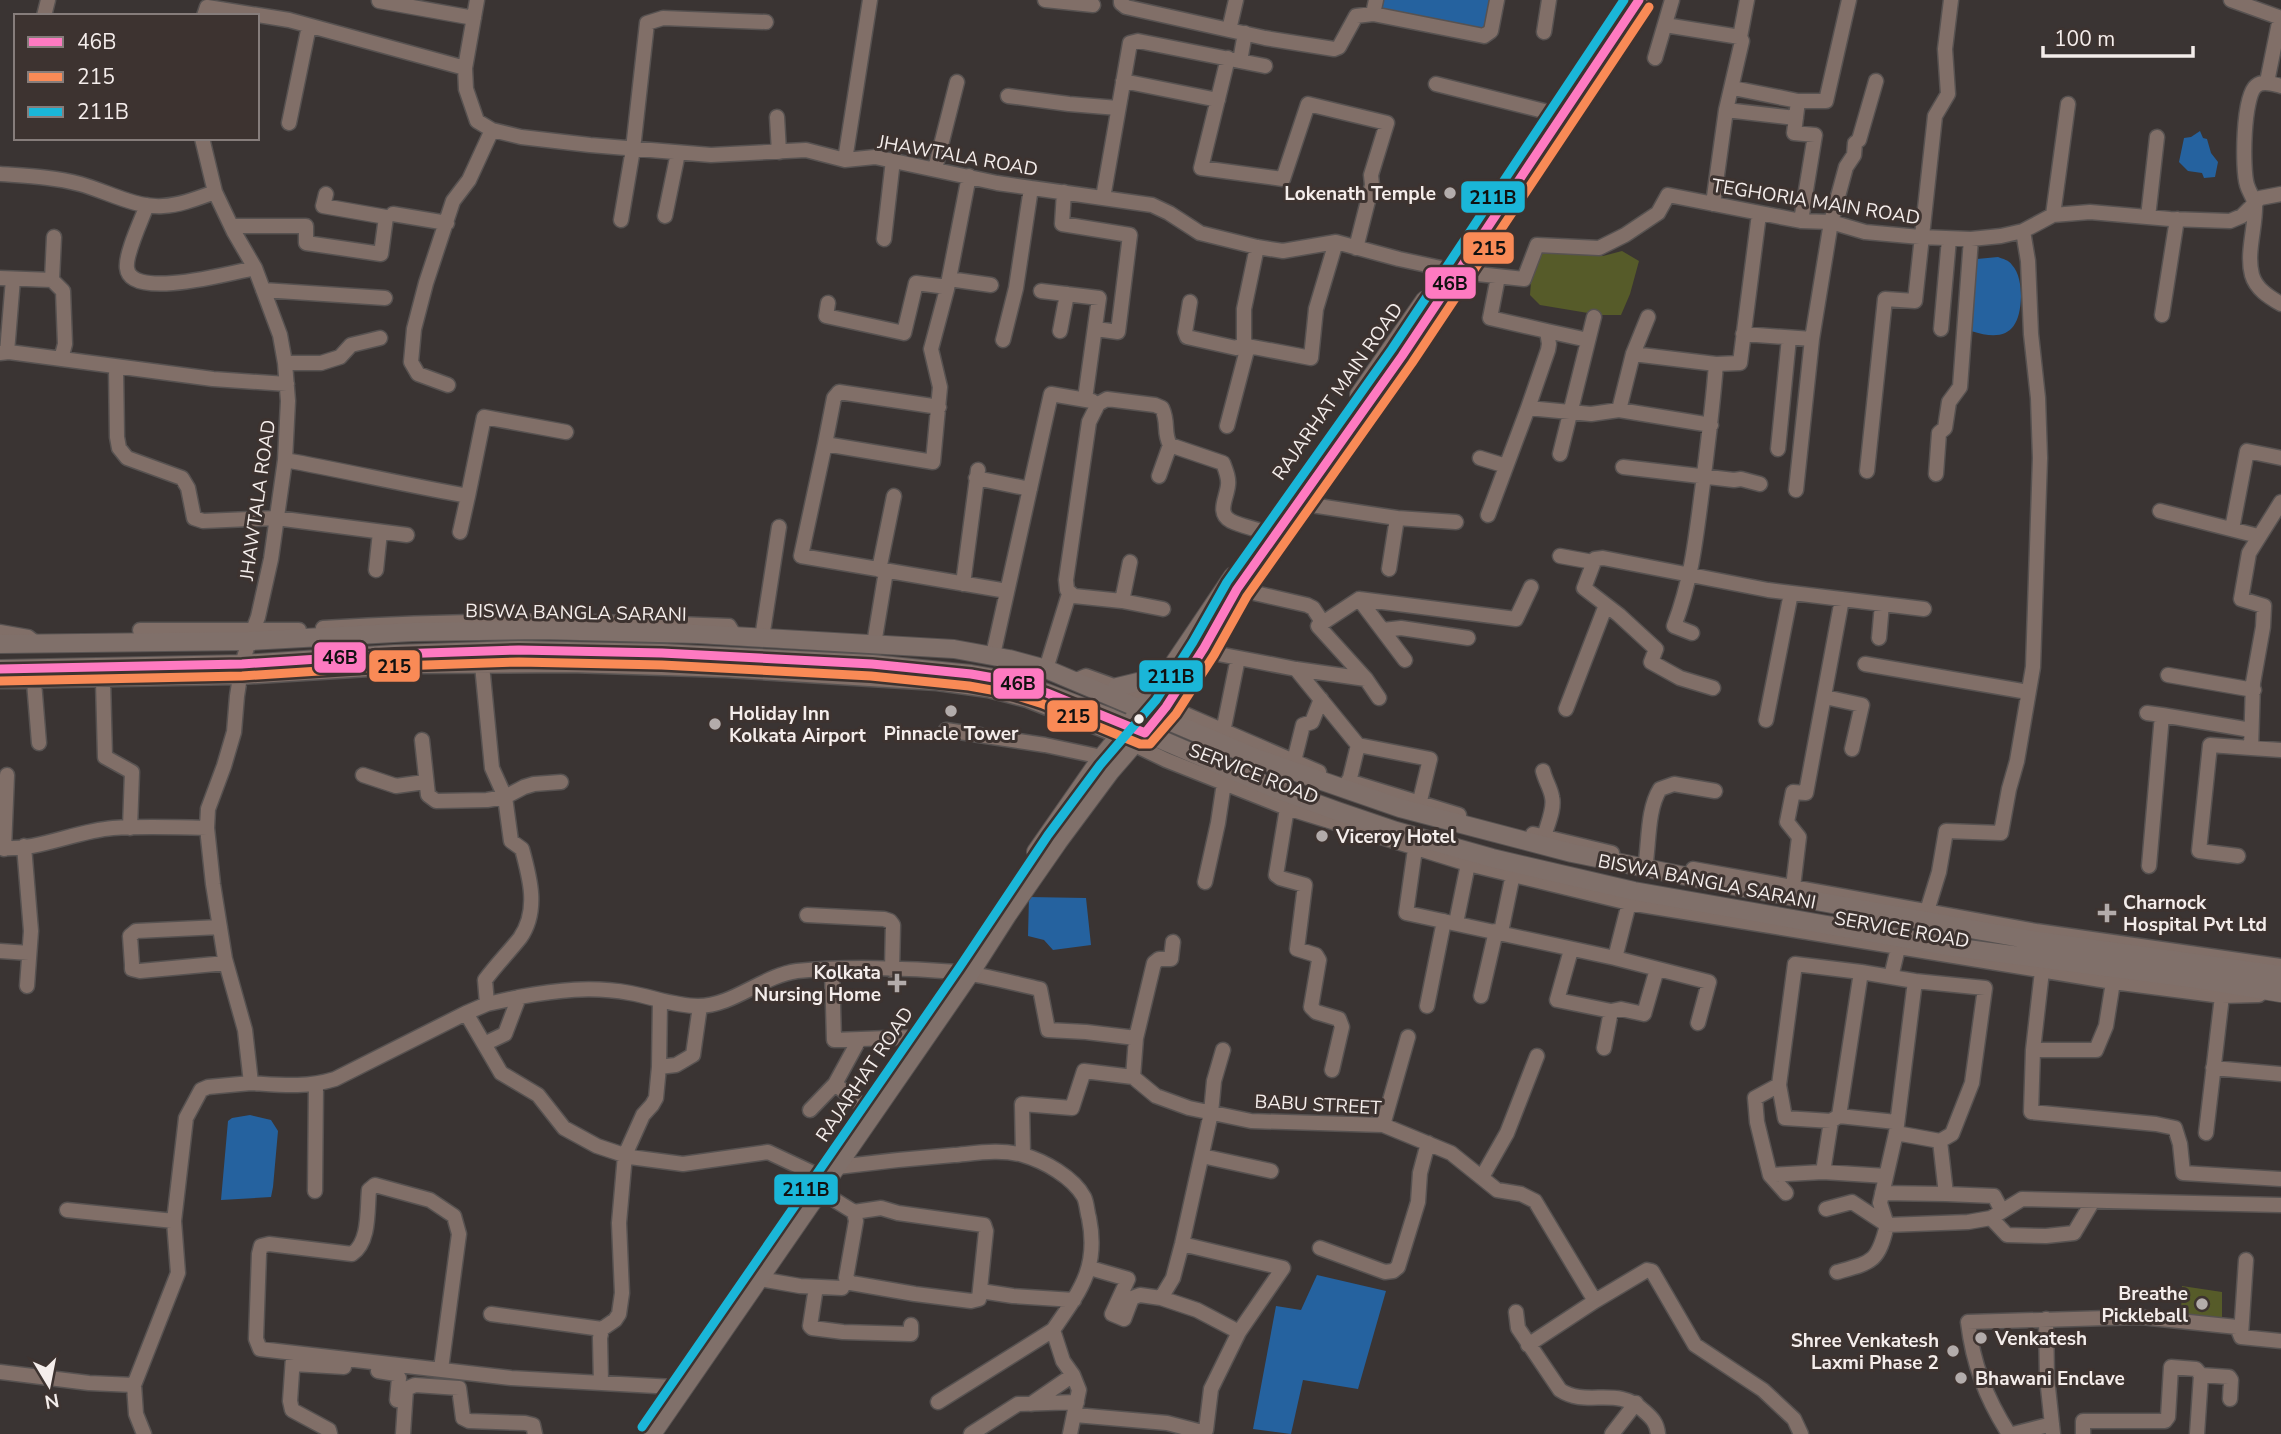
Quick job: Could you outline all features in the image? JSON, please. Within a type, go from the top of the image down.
[{"type":"main road","name":"RAJARHAT MAIN ROAD","points":[[1154,708],[1204,648],[1237,589],[1402,356],[1453,270],[1626,0]]},
{"type":"main road","name":"RAJARHAT MAIN ROAD","points":[[1154,708],[1167,675],[1264,532],[1453,270],[1639,0]]},
{"type":"main road","name":"BISWA BANGLA SARANI","points":[[0,644],[476,626],[637,627],[762,638],[954,649],[1046,669],[1154,708],[1256,758],[1418,808],[1573,849],[1739,887],[1995,929],[2038,941],[2281,975]]},
{"type":"main road","name":"BISWA BANGLA SARANI","points":[[0,669],[241,671],[395,654],[519,650],[662,653],[872,664],[971,674],[1011,681],[1047,693],[1132,735],[1396,831],[1635,899],[1952,947],[2197,979],[2281,994]]},
{"type":"main road","points":[[1117,687],[1167,675]]},
{"type":"main road","points":[[1132,735],[1154,708]]},
{"type":"main road","name":"RAJARHAT ROAD","points":[[642,1434],[826,1179],[865,1108],[964,974],[989,920],[1102,757],[1132,735]]},
{"type":"main road","name":"RAJARHAT ROAD","points":[[652,1434],[760,1279],[964,974],[1110,772],[1132,735]]},
{"type":"street","points":[[448,384],[418,374],[411,362],[414,330],[426,283],[453,201],[469,180],[492,130],[477,121],[466,89],[465,68],[477,0]]},
{"type":"street","points":[[845,160],[870,0]]},
{"type":"street","points":[[1045,0],[1093,5]]},
{"type":"street","points":[[1121,0],[1126,7],[1229,30],[1334,49],[1339,47],[1356,16],[1375,7],[1484,36],[1492,32],[1497,0]]},
{"type":"street","points":[[1229,30],[1236,0]]},
{"type":"street","points":[[1544,32],[1549,0]]},
{"type":"street","points":[[1655,58],[1672,0]]},
{"type":"street","points":[[1713,204],[1726,110],[1742,40],[1740,37],[1747,0]]},
{"type":"street","points":[[1732,88],[1798,101],[1826,100],[1849,0]]},
{"type":"street","points":[[1867,471],[1885,299],[1915,301],[1935,116],[1948,94],[1945,49],[1951,0]]},
{"type":"street","points":[[2231,0],[2280,18],[2274,84],[2258,84],[2252,90],[2244,132],[2247,184],[2255,203],[2251,244],[2252,275],[2264,295],[2281,304]]},
{"type":"street","points":[[379,1],[474,18]]},
{"type":"street","points":[[203,8],[257,14]]},
{"type":"street","points":[[259,14],[465,68]]},
{"type":"street","points":[[621,220],[633,149],[647,23],[663,18],[766,22]]},
{"type":"street","points":[[1665,25],[1740,37]]},
{"type":"street","points":[[289,123],[309,26]]},
{"type":"street","points":[[1245,33],[1218,100],[1201,168],[1283,179],[1308,104],[1387,123],[1371,175],[1372,185],[1356,248]]},
{"type":"street","points":[[1103,198],[1130,43],[1134,41],[1265,66]]},
{"type":"street","points":[[1796,490],[1812,339],[1831,222],[1846,167],[1854,155],[1855,143],[1859,140],[1876,80]]},
{"type":"street","points":[[1123,81],[1218,100]]},
{"type":"street","points":[[935,169],[957,82]]},
{"type":"street","points":[[1436,84],[1552,113]]},
{"type":"street","points":[[1008,96],[1118,108]]},
{"type":"street","points":[[1798,101],[1794,133],[1815,135],[1801,221]]},
{"type":"street","points":[[2053,215],[2068,104]]},
{"type":"street","points":[[1726,110],[1796,118]]},
{"type":"street","points":[[777,117],[779,152]]},
{"type":"street","name":"JHAWTALA ROAD","points":[[492,130],[521,136],[678,153],[711,155],[806,150],[845,160],[876,157],[1031,188],[1152,205],[1170,213],[1200,233],[1257,247],[1283,251],[1336,242],[1453,270]]},
{"type":"street","points":[[2148,217],[2157,137]]},
{"type":"street","name":"JHAWTALA ROAD","points":[[202,140],[215,192],[255,268],[280,335],[287,384],[285,460],[263,596],[241,671],[234,732],[208,809],[206,828]]},
{"type":"street","points":[[665,216],[678,153]]},
{"type":"street","points":[[884,239],[893,160]]},
{"type":"street","points":[[0,174],[47,177],[162,207],[215,192]]},
{"type":"street","points":[[825,444],[933,461],[939,381],[931,349],[948,283],[968,176]]},
{"type":"street","points":[[1003,340],[1016,288],[1031,188]]},
{"type":"street","points":[[1064,192],[1062,224],[1130,234],[1118,332],[1096,329]]},
{"type":"street","points":[[232,226],[306,226],[306,243],[381,254],[386,218],[323,206],[326,194]]},
{"type":"street","name":"TEGHORIA MAIN ROAD","points":[[1453,270],[1524,279],[1536,245],[1600,248],[1658,213],[1668,195],[1801,221],[1831,222],[1866,232],[1971,239],[2023,231],[2053,215],[2090,212],[2230,221],[2238,219],[2260,198],[2281,194]]},
{"type":"street","points":[[147,205],[128,258],[129,276],[136,281],[179,283],[255,268]]},
{"type":"street","points":[[393,214],[447,223]]},
{"type":"street","points":[[1633,354],[1716,365],[1740,363],[1759,214]]},
{"type":"street","points":[[2162,315],[2178,219]]},
{"type":"street","points":[[1927,911],[1939,872],[1946,831],[2000,833],[2017,761],[2033,667],[2040,458],[2028,261],[2023,231]]},
{"type":"street","points":[[52,280],[54,237]]},
{"type":"street","points":[[1941,329],[1949,239]]},
{"type":"street","points":[[1936,474],[1939,433],[1945,428],[1949,402],[1960,387],[1971,239]]},
{"type":"street","points":[[1191,302],[1185,332],[1187,337],[1236,348],[1246,345],[1311,358],[1316,309],[1336,242]]},
{"type":"street","points":[[1227,426],[1246,345],[1244,309],[1257,247]]},
{"type":"street","points":[[1498,277],[1490,318],[1588,340]]},
{"type":"street","points":[[61,359],[65,344],[63,291],[52,280],[6,278],[3,352],[116,368],[287,384]]},
{"type":"street","points":[[828,303],[826,316],[904,333],[916,283],[991,285]]},
{"type":"street","points":[[263,290],[385,298]]},
{"type":"street","points":[[993,656],[1051,394],[1089,400],[1099,298],[1041,291]]},
{"type":"street","points":[[1060,331],[1067,295]]},
{"type":"street","points":[[1560,454],[1594,317]]},
{"type":"street","points":[[1619,410],[1633,354],[1648,317]]},
{"type":"street","points":[[1488,515],[1548,350],[1547,331]]},
{"type":"street","points":[[1743,334],[1812,339]]},
{"type":"street","points":[[285,363],[321,363],[340,357],[351,345],[380,338]]},
{"type":"street","points":[[1778,449],[1789,338]]},
{"type":"street","points":[[1692,633],[1674,626],[1695,552],[1716,365]]},
{"type":"street","points":[[116,368],[117,437],[122,454],[182,478],[188,488],[194,519],[203,521],[276,518],[407,536]]},
{"type":"street","points":[[939,407],[839,392],[834,398],[801,556],[1007,592]]},
{"type":"street","points":[[1046,669],[1069,594],[1066,580],[1089,422],[1098,404],[1107,399],[1162,408],[1167,419],[1166,437],[1170,445],[1223,463],[1228,476],[1228,487],[1222,505],[1225,516],[1230,521],[1264,532]]},
{"type":"street","points":[[1528,408],[1591,414],[1619,410],[1711,425]]},
{"type":"street","points":[[460,531],[484,417],[566,432]]},
{"type":"street","points":[[1159,476],[1170,445]]},
{"type":"street","points":[[2232,529],[2247,451],[2281,458]]},
{"type":"street","points":[[1480,458],[1506,466]]},
{"type":"street","points":[[285,460],[468,496]]},
{"type":"street","points":[[1623,467],[1741,479],[1760,484]]},
{"type":"street","points":[[964,584],[977,474],[1030,489]]},
{"type":"street","points":[[874,644],[894,496]]},
{"type":"street","points":[[2251,748],[2253,683],[2264,606],[2241,599],[2249,553],[2281,502]]},
{"type":"street","points":[[1298,503],[1396,518],[1456,522]]},
{"type":"street","points":[[2160,512],[2258,536]]},
{"type":"street","points":[[1389,569],[1396,518]]},
{"type":"street","points":[[762,638],[779,527]]},
{"type":"street","points":[[376,570],[380,532]]},
{"type":"street","points":[[1560,556],[1593,562]]},
{"type":"street","points":[[1713,688],[1680,678],[1651,662],[1656,649],[1584,588],[1595,559],[1602,558],[1791,593],[1924,609]]},
{"type":"street","points":[[1122,601],[1130,562]]},
{"type":"street","points":[[1378,698],[1366,679],[1318,626],[1359,598],[1516,619],[1531,587]]},
{"type":"street","points":[[1237,589],[1307,604],[1323,623]]},
{"type":"street","points":[[1766,720],[1791,593]]},
{"type":"street","points":[[1069,594],[1163,609]]},
{"type":"street","points":[[1359,598],[1405,660]]},
{"type":"street","points":[[1793,887],[1799,837],[1787,822],[1793,792],[1806,793],[1842,599]]},
{"type":"street","points":[[1878,638],[1882,604]]},
{"type":"street","points":[[1566,709],[1606,605]]},
{"type":"street","points":[[1383,630],[1401,628],[1468,638]]},
{"type":"street","points":[[140,630],[250,636]]},
{"type":"street","points":[[0,632],[28,637],[37,644]]},
{"type":"street","points":[[1204,648],[1213,653],[1238,658],[1366,679]]},
{"type":"street","points":[[1223,732],[1238,658]]},
{"type":"street","points":[[1865,664],[2028,692]]},
{"type":"street","points":[[482,665],[492,768],[505,797],[511,842],[522,849],[532,907],[528,925],[485,980],[487,1004]]},
{"type":"street","name":"SERVICE ROAD","points":[[0,681],[103,681],[241,671],[482,665],[665,667],[937,683],[988,690],[1027,700],[1132,735],[1166,760],[1287,808],[1468,864],[1635,899],[1898,948],[2113,982],[2222,996],[2281,994]]},
{"type":"street","points":[[1296,669],[1358,745],[1430,759],[1418,808]]},
{"type":"street","points":[[2168,675],[2254,690]]},
{"type":"street","name":"SERVICE ROAD","points":[[1074,681],[1086,676],[1117,687],[1154,708],[1418,808],[1544,837],[1573,849],[1927,911],[1995,929],[2281,965]]},
{"type":"street","points":[[103,681],[105,757],[132,772],[130,828]]},
{"type":"street","points":[[34,682],[39,743]]},
{"type":"street","points":[[1825,697],[1862,705],[1852,749]]},
{"type":"street","points":[[1294,761],[1303,725],[1312,722],[1321,699]]},
{"type":"street","points":[[2148,866],[2155,714],[2251,730]]},
{"type":"street","points":[[946,730],[1034,743],[1102,757]]},
{"type":"street","points":[[422,740],[425,782],[428,795],[436,801],[505,797],[524,786],[561,782]]},
{"type":"street","points":[[1349,782],[1358,745]]},
{"type":"street","points":[[2238,856],[2199,850],[2210,745],[2281,750]]},
{"type":"street","points":[[1543,771],[1552,795],[1544,837]]},
{"type":"street","points":[[7,775],[2,849],[113,828],[206,828],[219,927],[244,1030],[251,1083]]},
{"type":"street","points":[[363,775],[396,786],[425,782]]},
{"type":"street","points":[[1205,882],[1224,783]]},
{"type":"street","points":[[1646,861],[1655,796],[1660,789],[1674,784],[1715,791]]},
{"type":"street","points":[[1287,808],[1276,875],[1305,884],[1297,949],[1320,960],[1311,1007],[1316,1012],[1339,1018],[1341,1022],[1332,1070]]},
{"type":"street","points":[[24,846],[31,931],[27,986]]},
{"type":"street","points":[[1415,849],[1406,913],[1615,958],[1709,982],[1698,1023]]},
{"type":"street","points":[[1427,1006],[1468,864]]},
{"type":"street","points":[[1481,996],[1513,874]]},
{"type":"street","points":[[1615,958],[1635,899]]},
{"type":"street","points":[[807,915],[890,921],[892,970]]},
{"type":"street","points":[[219,927],[136,931],[130,936],[132,969],[140,971],[226,963]]},
{"type":"street","points":[[1023,1155],[1022,1104],[1072,1108],[1084,1071],[1133,1077],[1136,1038],[1154,963],[1159,959],[1171,959],[1173,942]]},
{"type":"street","points":[[1891,977],[1898,948]]},
{"type":"street","points":[[1571,950],[1557,1000],[1611,1011],[1621,1009],[1644,1014],[1657,969]]},
{"type":"street","points":[[0,951],[29,953]]},
{"type":"street","points":[[1795,964],[1891,977],[1985,988],[1972,1083],[1952,1134],[1940,1141],[1896,1127],[1835,1119],[1785,1118],[1779,1085],[1795,964]]},
{"type":"street","points":[[144,1434],[136,1414],[134,1385],[178,1273],[174,1221],[184,1129],[196,1097],[201,1090],[208,1087],[251,1083],[296,1087],[316,1085],[354,1071],[466,1013],[487,1004],[519,997],[547,992],[601,989],[633,993],[660,1002],[700,1006],[715,1004],[771,978],[796,972],[832,970],[964,974],[1040,989],[1048,1030],[1136,1038]]},
{"type":"street","points":[[832,970],[834,1041],[915,1037]]},
{"type":"street","points":[[2042,971],[2033,1050],[2031,1112],[2175,1128],[2180,1144],[2183,1173],[2281,1179]]},
{"type":"street","points":[[1823,1172],[1861,972]]},
{"type":"street","points":[[1837,1272],[1876,1258],[1882,1247],[1887,1225],[1880,1203],[1896,1127],[1915,981]]},
{"type":"street","points":[[2033,1050],[2096,1050],[2106,1027],[2113,982]]},
{"type":"street","points":[[2206,1133],[2222,996]]},
{"type":"street","points":[[484,1044],[505,1034],[519,997]]},
{"type":"street","points":[[491,1314],[602,1329],[619,1314],[622,1293],[619,1223],[625,1155],[643,1115],[656,1098],[660,1002]]},
{"type":"street","points":[[659,1067],[676,1065],[693,1055],[700,1006]]},
{"type":"street","points":[[1604,1048],[1611,1011]]},
{"type":"street","points":[[466,1013],[501,1073],[538,1095],[564,1128],[597,1146],[625,1155],[683,1164],[768,1152],[826,1179],[853,1212],[856,1221],[846,1278],[851,1283],[959,1300],[975,1301],[979,1298],[986,1231],[984,1225],[898,1213],[881,1208],[853,1212]]},
{"type":"street","points":[[1382,1125],[1408,1037]]},
{"type":"street","points":[[810,1110],[835,1084],[859,1040]]},
{"type":"street","points":[[1161,1298],[1173,1278],[1182,1244],[1211,1113],[1214,1082],[1223,1050]]},
{"type":"street","points":[[1482,1177],[1507,1133],[1537,1056]]},
{"type":"street","points":[[2213,1068],[2281,1074]]},
{"type":"street","name":"BABU STREET","points":[[1133,1077],[1156,1096],[1189,1108],[1251,1121],[1382,1125],[1451,1153],[1497,1190],[1521,1194],[1535,1201],[1595,1301]]},
{"type":"street","points":[[835,1084],[865,1108]]},
{"type":"street","points":[[315,1191],[316,1085]]},
{"type":"street","points":[[1779,1085],[1755,1098],[1757,1122],[1770,1175],[1786,1193]]},
{"type":"street","points":[[1940,1141],[1946,1194]]},
{"type":"street","points":[[1320,1248],[1385,1272],[1398,1267],[1418,1202],[1420,1173],[1428,1143]]},
{"type":"street","points":[[826,1179],[911,1158],[994,1151],[1023,1155],[1043,1163],[1060,1174],[1084,1198],[1090,1224],[1090,1268],[1074,1300],[1053,1330],[938,1402]]},
{"type":"street","points":[[1202,1156],[1271,1171]]},
{"type":"street","points":[[1770,1175],[1823,1172],[1886,1176]]},
{"type":"street","points":[[394,1434],[399,1378],[396,1374],[293,1358],[260,1349],[256,1339],[261,1246],[269,1244],[352,1254],[360,1249],[364,1238],[369,1190],[375,1185],[430,1200],[454,1216],[459,1234],[441,1369]]},
{"type":"street","points":[[1882,1192],[1994,1196],[1997,1215],[2007,1235],[2046,1236],[2074,1233],[2093,1201]]},
{"type":"street","points":[[1826,1209],[1852,1202],[1887,1225],[1968,1222],[1997,1215],[2022,1199],[2281,1205]]},
{"type":"street","points":[[66,1210],[174,1221]]},
{"type":"street","points":[[971,1434],[1018,1404],[1076,1408],[1167,1423],[1205,1433],[1212,1389],[1239,1332],[1283,1268],[1182,1244]]},
{"type":"street","points":[[2241,1337],[2246,1260]]},
{"type":"street","points":[[1090,1268],[1128,1279],[1112,1314],[1124,1319],[1132,1298],[1140,1295],[1161,1298],[1197,1310],[1239,1332]]},
{"type":"street","points":[[1528,1345],[1595,1301],[1647,1270],[1652,1271],[1695,1345],[1763,1390],[1794,1419],[1801,1434]]},
{"type":"street","points":[[760,1279],[842,1289]]},
{"type":"street","points":[[816,1287],[810,1326],[812,1328],[843,1332],[911,1334],[911,1325]]},
{"type":"street","points":[[987,1292],[1074,1300]]},
{"type":"street","points":[[1516,1312],[1518,1328],[1560,1390],[1570,1396],[1619,1397],[1636,1403],[1654,1420],[1658,1434]]},
{"type":"street","points":[[2046,1319],[2047,1378],[2053,1429],[2011,1434],[1997,1415],[1974,1360],[1968,1322],[2021,1322],[2046,1319],[2141,1317],[2202,1321],[2237,1327],[2241,1337]]},
{"type":"street","points":[[601,1383],[602,1329]]},
{"type":"street","points":[[1053,1330],[1063,1361],[1079,1390],[1070,1434]]},
{"type":"street","points":[[2241,1337],[2281,1341]]},
{"type":"street","points":[[293,1358],[441,1369],[544,1381],[674,1387]]},
{"type":"street","points":[[293,1358],[290,1401],[292,1410],[324,1425],[330,1434]]},
{"type":"street","points":[[2083,1434],[2083,1421],[2165,1422],[2168,1417],[2171,1367],[2196,1369],[2201,1375],[2197,1434]]},
{"type":"street","points":[[0,1372],[89,1383],[134,1385]]},
{"type":"street","points":[[1030,1404],[1073,1375]]},
{"type":"street","points":[[2201,1375],[2228,1377],[2231,1380],[2230,1399]]},
{"type":"street","points":[[403,1434],[406,1389],[415,1385],[459,1388],[463,1418],[468,1421],[525,1423],[533,1425],[535,1434]]},
{"type":"street","points":[[1612,1434],[1636,1403]]},
{"type":"green space","points":[[1622,251],[1639,261],[1621,315],[1600,315],[1540,305],[1530,295],[1531,282],[1541,253],[1603,256]]},
{"type":"green space","name":"Breathe Pickleball","points":[[2182,1286],[2222,1292],[2222,1320],[2181,1316]]},
{"type":"water","points":[[1378,0],[1491,0],[1485,30],[1376,11]]},
{"type":"water","points":[[2200,131],[2218,162],[2215,177],[2204,178],[2202,173],[2188,171],[2179,162],[2184,138]]},
{"type":"water","points":[[1998,257],[2009,262],[2018,275],[2021,296],[2018,318],[2014,326],[2001,334],[1971,331],[1972,270],[1977,259]]},
{"type":"water","points":[[1029,897],[1086,898],[1091,945],[1053,950],[1044,940],[1028,936]]},
{"type":"water","points":[[250,1115],[271,1120],[278,1131],[271,1197],[221,1200],[228,1121]]},
{"type":"water","points":[[1317,1275],[1386,1291],[1358,1389],[1303,1380],[1291,1434],[1253,1429],[1276,1306],[1301,1310]]},
{"type":"transit line","name":"211B","points":[[642,1427],[1048,835],[1100,765],[1156,700],[1227,582],[1392,349],[1624,0]]},
{"type":"transit line","name":"46B","points":[[0,669],[242,664],[395,654],[519,650],[662,653],[872,664],[1011,681],[1145,733],[1166,707],[1204,648],[1237,589],[1402,356],[1639,0]]},
{"type":"transit line","name":"215","points":[[0,681],[242,676],[396,666],[519,662],[662,665],[871,676],[969,686],[1008,693],[1043,704],[1140,744],[1150,744],[1176,714],[1214,655],[1247,596],[1412,363],[1649,7]]},
{"type":"place","name":"Lokenath Temple","points":[[1450,193]]},
{"type":"place","name":"Pinnacle Tower","points":[[951,711]]},
{"type":"place","name":"Holiday Inn Kolkata Airport","points":[[715,724]]},
{"type":"place","name":"Viceroy Hotel","points":[[1322,836]]},
{"type":"place","name":"Charnock Hospital Pvt Ltd","points":[[2107,913]]},
{"type":"place","name":"Kolkata Nursing Home","points":[[897,983]]},
{"type":"place","name":"Breathe Pickleball","points":[[2202,1304]]},
{"type":"place","name":"Venkatesh","points":[[1981,1338]]},
{"type":"place","name":"Shree Venkatesh Laxmi Phase 2","points":[[1953,1351]]},
{"type":"place","name":"Bhawani Enclave","points":[[1961,1378]]}]
